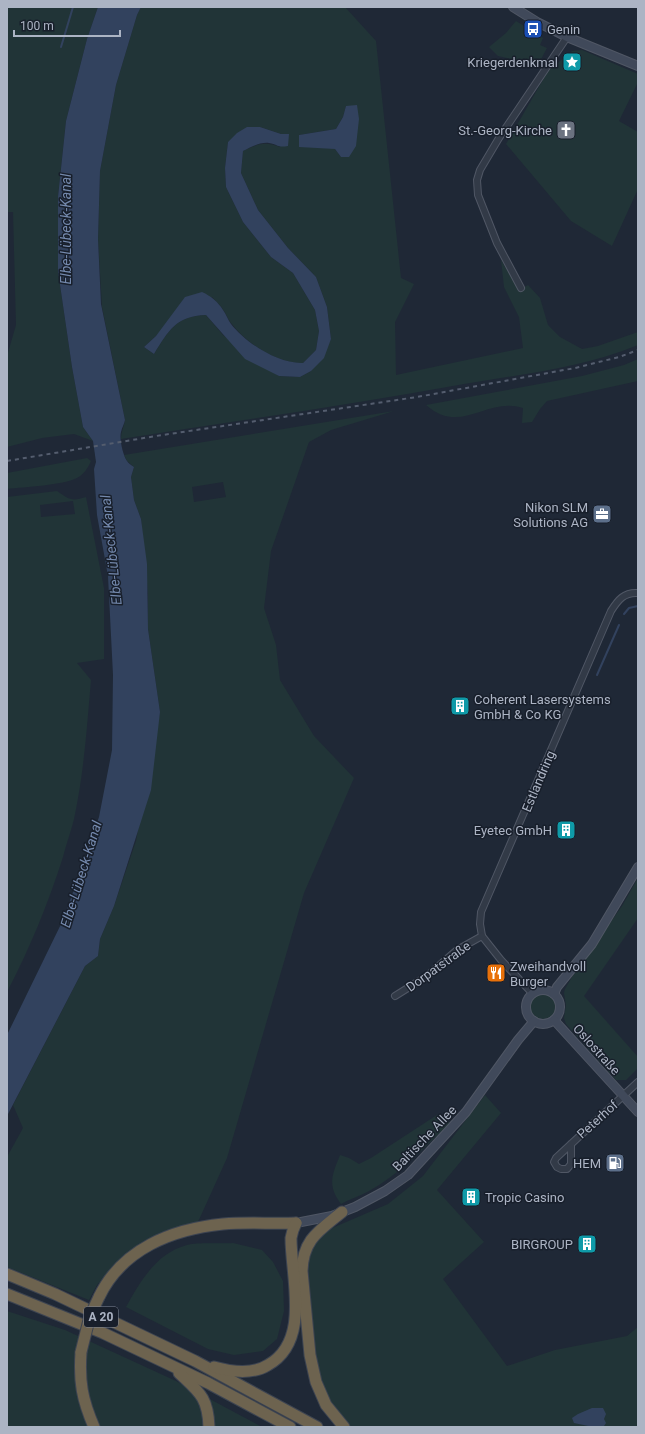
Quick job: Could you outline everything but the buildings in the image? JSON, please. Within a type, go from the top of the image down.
[{"type":"highway","points":[[342,1212],[320,1230],[310,1241],[303,1257],[302,1271],[310,1356],[316,1382],[326,1405],[344,1427]]},
{"type":"highway","points":[[94,1427],[83,1398],[80,1383],[80,1352],[90,1316],[104,1286],[112,1276],[131,1257],[150,1244],[174,1234],[205,1226],[223,1224],[296,1223],[291,1238],[296,1314],[292,1336],[284,1353],[277,1360],[263,1368],[247,1372],[229,1371],[195,1361]]},
{"type":"highway","name":"A 20","points":[[7,1274],[55,1294],[195,1361],[317,1427]]},
{"type":"highway","name":"A 20","points":[[7,1294],[103,1333],[169,1364],[290,1427]]},
{"type":"highway","points":[[169,1364],[199,1392],[208,1409],[209,1427]]},
{"type":"main road","points":[[513,7],[537,22],[567,37],[638,66]]},
{"type":"main road","points":[[554,994],[557,987],[592,944],[638,867]]},
{"type":"main road","points":[[544,990],[554,994],[559,1002],[560,1008],[554,1020],[543,1024],[534,1021],[526,1010],[528,999],[533,994],[544,990]]},
{"type":"main road","name":"Oslostraße","points":[[554,1020],[638,1112]]},
{"type":"main road","name":"Baltische Allee","points":[[296,1223],[342,1212],[368,1200],[408,1175],[466,1112],[518,1040],[534,1021]]},
{"type":"street","points":[[521,288],[497,243],[478,195],[477,180],[480,170],[499,138],[567,37]]},
{"type":"street","name":"Estlandring","points":[[482,936],[480,924],[481,912],[610,614],[618,600],[626,594],[638,594]]},
{"type":"street","points":[[482,936],[501,960],[533,994]]},
{"type":"street","name":"Dorpatstraße","points":[[395,996],[426,976],[457,950],[482,936]]},
{"type":"street","name":"Peterhof","points":[[571,1144],[638,1082]]},
{"type":"green space","points":[[7,7],[98,7],[87,39],[66,121],[58,197],[58,271],[72,367],[83,427],[93,441],[74,434],[42,438],[7,447],[7,356],[16,325],[13,212],[7,212]]},
{"type":"green space","points":[[141,7],[345,7],[376,41],[401,278],[414,284],[395,322],[396,375],[523,348],[519,317],[504,287],[501,260],[519,290],[528,285],[540,298],[548,325],[560,337],[582,349],[598,346],[638,332],[638,345],[596,359],[552,369],[335,406],[121,439],[125,420],[102,307],[98,239],[100,171],[116,85],[137,15]],"holes":[[[346,106],[341,157],[335,149],[299,135],[336,129],[343,117]],[[260,127],[281,134],[288,134],[280,147],[270,144],[261,144],[243,151],[241,173],[258,210],[288,248],[316,277],[327,307],[331,339],[311,371],[300,377],[279,376],[223,335],[206,315],[187,318],[180,321],[169,331],[154,354],[144,347],[156,336],[212,297],[238,331],[246,339],[264,351],[283,360],[303,363],[316,350],[319,331],[315,310],[293,273],[271,257],[243,222],[226,187],[225,168],[228,142]]]},
{"type":"green space","points":[[516,21],[543,38],[540,45],[547,48],[538,65],[498,56],[489,47],[506,33]]},
{"type":"green space","points":[[582,50],[638,74],[638,82],[619,121],[638,132],[638,189],[612,246],[571,221],[506,144],[548,71],[572,51]]},
{"type":"green space","points":[[638,359],[638,381],[547,401],[532,422],[522,423],[523,408],[510,406],[498,407],[474,414],[451,417],[439,414],[426,405],[582,376],[624,365]]},
{"type":"green space","points":[[394,411],[331,430],[309,442],[271,551],[264,608],[276,645],[280,680],[314,736],[354,778],[304,893],[227,1158],[198,1222],[118,1262],[97,1285],[89,1300],[7,1267],[7,1157],[23,1128],[13,1105],[85,966],[98,956],[100,939],[114,906],[136,841],[160,712],[148,629],[148,594],[141,519],[134,500],[131,477],[134,467],[127,461],[124,455]],"holes":[[[223,482],[226,497],[194,502],[192,487]]]},
{"type":"green space","points":[[87,458],[91,461],[90,464],[84,473],[77,478],[53,484],[7,489],[7,473]]},
{"type":"green space","points":[[57,491],[70,499],[86,497],[104,588],[104,659],[77,663],[91,680],[83,767],[74,819],[45,909],[7,992],[7,497]],"holes":[[[73,501],[75,514],[41,517],[40,505]]]},
{"type":"green space","points":[[638,878],[638,918],[584,996],[638,1057],[638,1068],[626,1080],[616,1080],[566,1024],[564,1018],[566,1005],[564,993],[572,977],[622,906]]},
{"type":"green space","points":[[543,993],[552,997],[556,1006],[552,1015],[543,1019],[534,1015],[530,1006],[534,997]]},
{"type":"green space","points":[[485,1095],[501,1113],[437,1190],[484,1242],[443,1279],[507,1366],[555,1350],[627,1336],[638,1327],[638,1427],[349,1427],[328,1397],[317,1367],[307,1256],[313,1242],[323,1232],[388,1204],[423,1176]]},
{"type":"green space","points":[[440,1113],[450,1123],[412,1160],[391,1177],[366,1193],[341,1204],[332,1185],[333,1174],[340,1155],[359,1164],[371,1158]]},
{"type":"green space","points":[[233,1243],[262,1250],[273,1262],[283,1281],[284,1311],[277,1339],[263,1351],[234,1355],[208,1349],[126,1307],[150,1270],[166,1255],[176,1249],[192,1244]]},
{"type":"green space","points":[[7,1311],[65,1330],[176,1381],[262,1427],[7,1427]]},
{"type":"water","name":"Elbe-Lübeck-Kanal","points":[[98,7],[141,7],[137,15],[116,85],[100,171],[98,239],[101,304],[125,420],[121,432],[121,442],[126,459],[134,467],[131,477],[134,500],[141,519],[147,564],[148,629],[160,712],[151,790],[114,906],[100,939],[98,956],[85,966],[7,1116],[7,1035],[64,918],[99,817],[112,750],[113,675],[108,576],[97,515],[94,469],[96,462],[93,441],[83,427],[72,367],[58,271],[58,197],[66,121],[87,39]]},
{"type":"water","points":[[357,105],[359,119],[356,146],[349,157],[341,157],[335,149],[299,147],[299,135],[336,129],[343,117],[346,106]]},
{"type":"water","points":[[247,127],[260,127],[281,134],[289,134],[288,146],[281,147],[272,143],[262,143],[243,151],[241,173],[258,210],[288,248],[316,277],[327,307],[331,339],[324,358],[311,371],[300,377],[279,376],[245,359],[206,315],[187,318],[180,321],[169,331],[154,354],[144,347],[156,336],[185,297],[202,292],[217,302],[237,331],[263,351],[283,360],[303,363],[316,350],[319,331],[315,310],[293,273],[271,257],[243,222],[226,187],[225,168],[228,142],[237,133]]},
{"type":"water","points":[[592,1408],[603,1408],[606,1414],[604,1419],[606,1423],[604,1426],[593,1427],[574,1423],[572,1418]]},
{"type":"waterway","points":[[61,47],[73,7]]},
{"type":"waterway","points":[[624,614],[629,608],[638,606]]},
{"type":"waterway","points":[[597,675],[619,625]]},
{"type":"railway","points":[[7,461],[156,436],[417,397],[575,368],[619,357],[638,350]]},
{"type":"place","name":"Genin","points":[[533,29]]},
{"type":"place","name":"Kriegerdenkmal","points":[[572,62]]},
{"type":"place","name":"St.-Georg-Kirche","points":[[566,130]]},
{"type":"place","name":"Nikon SLM Solutions AG","points":[[602,514]]},
{"type":"place","name":"Coherent Lasersystems GmbH & Co KG","points":[[460,706]]},
{"type":"place","name":"Eyetec GmbH","points":[[566,830]]},
{"type":"place","name":"Zweihandvoll Burger","points":[[496,973]]},
{"type":"place","name":"HEM","points":[[615,1163]]},
{"type":"place","name":"Tropic Casino","points":[[471,1197]]},
{"type":"place","name":"BIRGROUP","points":[[587,1244]]}]
